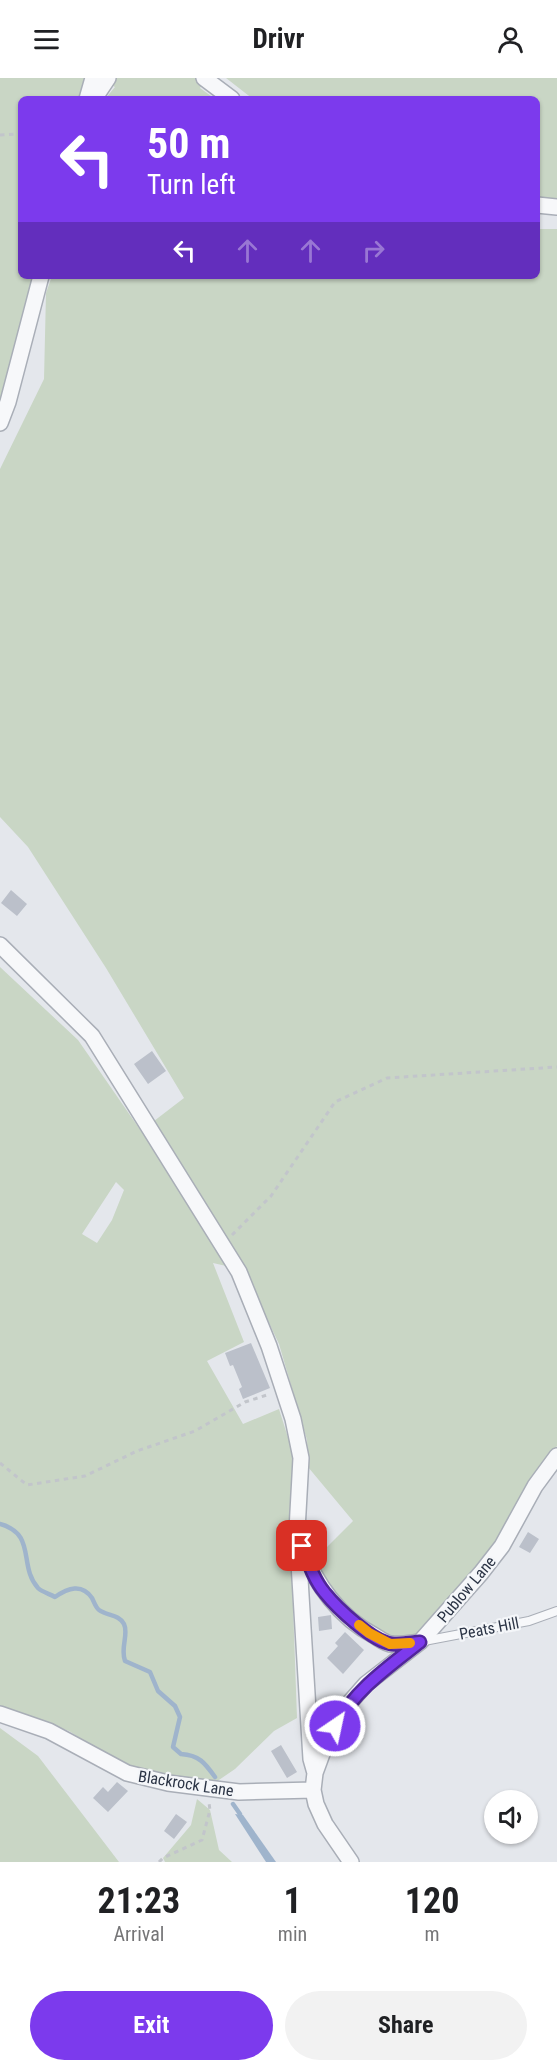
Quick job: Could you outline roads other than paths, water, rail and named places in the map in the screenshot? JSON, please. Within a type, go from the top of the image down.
[{"type":"street","points":[[88,96],[93,78]]},
{"type":"street","points":[[96,96],[108,78]]},
{"type":"street","points":[[204,78],[228,96]]},
{"type":"street","points":[[540,206],[557,207]]},
{"type":"street","points":[[0,423],[8,402],[39,279]]},
{"type":"street","points":[[0,945],[92,1036],[239,1272],[269,1346],[292,1419],[301,1458],[297,1530],[311,1759],[315,1773]]},
{"type":"street","name":"Publow Lane","points":[[351,1862],[325,1824],[316,1804],[313,1790],[315,1773],[326,1743],[345,1709],[366,1684],[420,1642],[444,1617],[502,1546],[535,1486],[557,1456]]},
{"type":"street","points":[[297,1530],[308,1563],[324,1592],[345,1615],[369,1633],[390,1644],[420,1642]]},
{"type":"street","name":"Blackrock Lane","points":[[0,1714],[49,1731],[128,1773],[168,1784],[239,1792],[313,1790]]},
{"type":"lane","name":"Peats Hill","points":[[420,1642],[529,1621],[557,1611]]},
{"type":"water","points":[[235,1814],[243,1815],[276,1862],[266,1862]]},
{"type":"waterway","points":[[0,1524],[19,1535],[32,1579],[38,1588],[55,1597],[70,1589],[84,1590],[99,1610],[122,1621],[126,1632],[123,1651],[125,1661],[150,1672],[158,1691],[175,1706],[180,1717],[173,1747],[181,1754],[201,1761],[215,1777]]},
{"type":"waterway","points":[[233,1804],[240,1814]]}]
